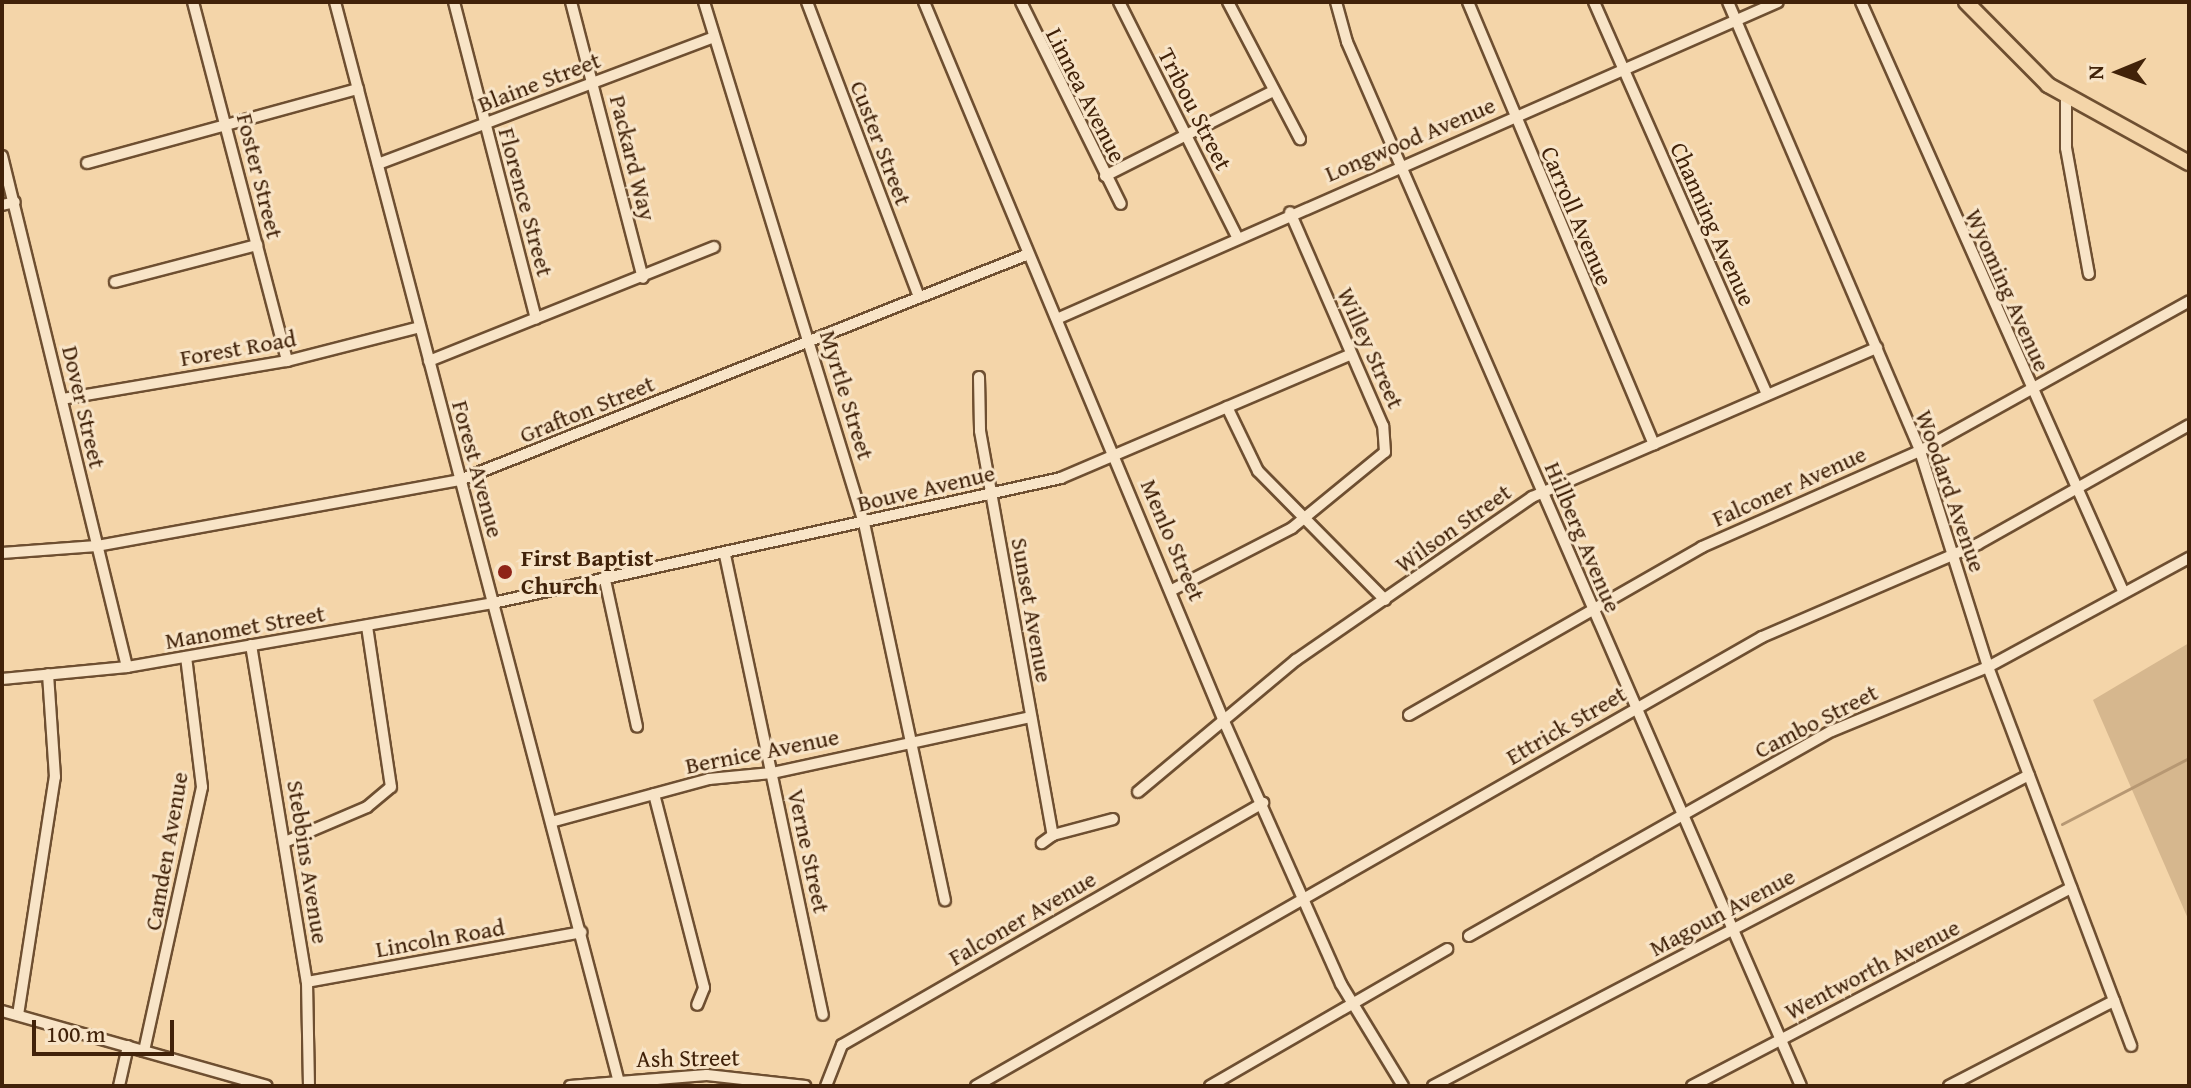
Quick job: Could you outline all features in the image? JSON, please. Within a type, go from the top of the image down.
[{"type":"main road","points":[[1966,2],[2018,60],[2066,96],[2189,163]]},
{"type":"street","name":"Foster Street","points":[[193,2],[287,361]]},
{"type":"street","name":"Forest Avenue","points":[[335,2],[619,1083]]},
{"type":"street","name":"Florence Street","points":[[454,2],[536,319]]},
{"type":"street","name":"Packard Way","points":[[571,2],[643,278]]},
{"type":"street","name":"Myrtle Street","points":[[704,2],[864,523],[945,900]]},
{"type":"street","name":"Custer Street","points":[[807,2],[919,297]]},
{"type":"street","name":"Menlo Street","points":[[924,2],[1026,255],[1059,318],[1223,719],[1352,1003],[1403,1086]]},
{"type":"street","name":"Linnea Avenue","points":[[1021,2],[1121,204]]},
{"type":"street","name":"Tribou Street","points":[[1119,2],[1236,235]]},
{"type":"street","points":[[1228,2],[1300,139]]},
{"type":"street","name":"Hillberg Avenue","points":[[1336,2],[1401,166],[1801,1086]]},
{"type":"street","name":"Carroll Avenue","points":[[1468,2],[1512,117],[1654,444]]},
{"type":"street","name":"Channing Avenue","points":[[1594,2],[1767,395]]},
{"type":"street","name":"Woodard Avenue","points":[[1728,2],[1920,451],[1988,667],[2131,1046]]},
{"type":"street","name":"Longwood Avenue","points":[[1059,318],[1236,235],[1778,2]]},
{"type":"street","name":"Wyoming Avenue","points":[[1861,2],[2029,389],[2123,591]]},
{"type":"street","name":"Blaine Street","points":[[378,164],[714,37]]},
{"type":"street","points":[[87,163],[358,89]]},
{"type":"street","points":[[1105,176],[1185,132],[1273,91]]},
{"type":"street","points":[[2066,96],[2066,148],[2089,274]]},
{"type":"street","name":"Dover Street","points":[[2,156],[127,667]]},
{"type":"street","points":[[2,205],[15,202]]},
{"type":"street","name":"Willey Street","points":[[1290,212],[1383,426],[1385,452],[1307,519]]},
{"type":"street","points":[[115,282],[257,245]]},
{"type":"street","points":[[429,361],[643,278],[714,247]]},
{"type":"street","name":"Grafton Street","points":[[2,553],[97,546],[460,480],[1026,255]]},
{"type":"street","name":"Falconer Avenue","points":[[1409,715],[1594,612],[1716,539],[1920,451],[2189,301]]},
{"type":"street","name":"Forest Road","points":[[62,399],[287,361],[420,327]]},
{"type":"street","name":"Wilson Street","points":[[1138,792],[1223,719],[1385,600],[1542,492],[1877,348]]},
{"type":"street","name":"Bouve Avenue","points":[[493,603],[725,555],[1061,478],[1350,355]]},
{"type":"street","name":"Sunset Avenue","points":[[979,377],[991,495],[1053,835]]},
{"type":"street","points":[[1227,407],[1258,471],[1385,600]]},
{"type":"street","name":"Ettrick Street","points":[[976,1086],[1762,637],[1952,556],[2189,425]]},
{"type":"street","points":[[1172,590],[1307,519]]},
{"type":"street","name":"Verne Street","points":[[725,555],[823,1015]]},
{"type":"street","name":"Cambo Street","points":[[1469,936],[1832,731],[1988,667],[2123,591],[2189,558]]},
{"type":"street","points":[[605,580],[637,727]]},
{"type":"street","name":"Manomet Street","points":[[2,679],[127,667],[493,603]]},
{"type":"street","points":[[285,842],[367,807],[391,787],[367,626]]},
{"type":"street","name":"Stebbins Avenue","points":[[251,645],[307,982],[309,1086]]},
{"type":"street","name":"Camden Avenue","points":[[144,1051],[202,787],[186,657]]},
{"type":"street","points":[[18,1015],[55,777],[48,674]]},
{"type":"street","name":"Bernice Avenue","points":[[551,822],[654,794],[772,773],[911,739],[1031,717]]},
{"type":"street","name":"Magoun Avenue","points":[[1433,1086],[1732,927],[2029,775]]},
{"type":"street","points":[[654,794],[704,988],[697,1005]]},
{"type":"street","name":"Falconer Avenue","points":[[826,1086],[842,1045],[1263,803]]},
{"type":"street","points":[[1042,843],[1053,835],[1113,819]]},
{"type":"street","name":"Wentworth Avenue","points":[[1692,1086],[2071,888]]},
{"type":"street","name":"Lincoln Road","points":[[307,982],[581,932]]},
{"type":"street","points":[[1210,1086],[1447,949]]},
{"type":"street","points":[[1949,1086],[2114,1001]]},
{"type":"street","points":[[2,1011],[247,1083],[267,1086]]},
{"type":"street","points":[[119,1086],[128,1046]]},
{"type":"street","name":"Ash Street","points":[[570,1086],[742,1081],[805,1086]]},
{"type":"shaded area","points":[[2189,643],[2189,921],[2093,700]]},
{"type":"waterway","points":[[2062,824],[2189,758]]},
{"type":"place","name":"First Baptist Church","points":[[505,572]]}]
